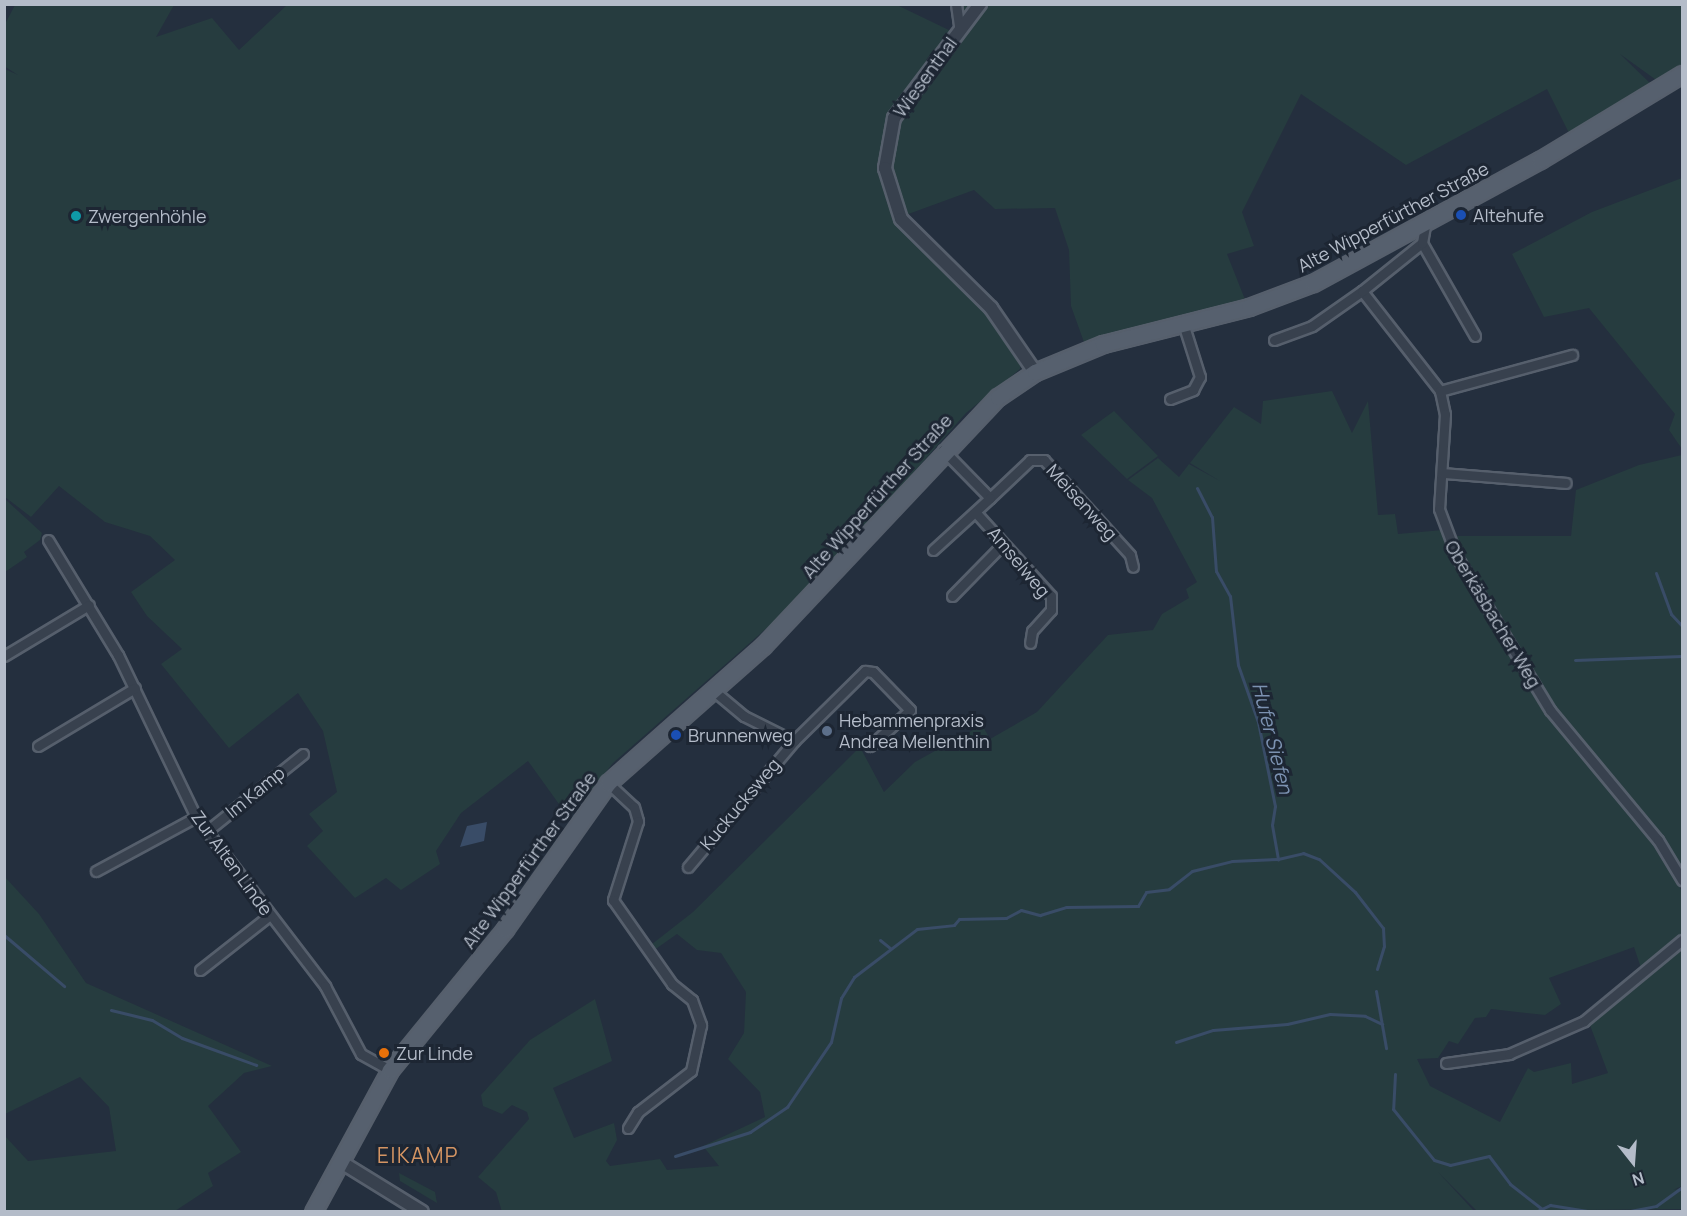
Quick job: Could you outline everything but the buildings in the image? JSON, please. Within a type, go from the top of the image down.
[{"type":"main road","name":"Alte Wipperfürther Straße","points":[[313,1212],[390,1070],[505,929],[608,783],[714,691],[820,588],[943,450],[998,397],[1035,372],[1102,344],[1295,291],[1426,221],[1683,74]]},
{"type":"street","name":"Wiesenthal","points":[[956,4],[960,31]]},
{"type":"street","name":"Wiesenthal","points":[[980,4],[894,118],[886,141],[892,201],[907,226],[991,308],[1035,372]]},
{"type":"street","points":[[1426,221],[1422,243],[1475,336]]},
{"type":"street","points":[[1274,340],[1312,326],[1362,291],[1422,243]]},
{"type":"street","name":"Oberkäsbacher Weg","points":[[1362,291],[1440,391],[1445,414],[1439,508],[1457,557],[1550,710],[1658,840],[1683,880]]},
{"type":"street","points":[[1170,399],[1193,390],[1200,376],[1183,322]]},
{"type":"street","points":[[1440,391],[1572,355]]},
{"type":"street","points":[[943,450],[990,498]]},
{"type":"street","name":"Meisenweg","points":[[990,498],[1030,460],[1044,460],[1130,555],[1133,567]]},
{"type":"street","points":[[1443,473],[1566,483]]},
{"type":"street","name":"Amselweg","points":[[933,550],[977,514],[990,498]]},
{"type":"street","name":"Amselweg","points":[[977,514],[1051,596],[1051,610],[1032,631],[1030,643]]},
{"type":"street","name":"Zur Alten Linde","points":[[48,540],[89,605],[135,688],[196,817],[325,986],[361,1054],[390,1070]]},
{"type":"street","points":[[952,596],[1003,543]]},
{"type":"street","points":[[4,656],[89,605]]},
{"type":"street","name":"Kuckucksweg","points":[[688,867],[794,741],[865,671],[873,672],[910,710],[870,746]]},
{"type":"street","points":[[38,746],[135,688]]},
{"type":"street","points":[[714,691],[744,716],[794,741]]},
{"type":"street","name":"Im Kamp","points":[[207,831],[303,754]]},
{"type":"street","points":[[608,783],[634,807],[638,822],[614,900],[672,984],[692,1000],[701,1026],[691,1071],[638,1112],[628,1128]]},
{"type":"street","points":[[96,871],[196,817]]},
{"type":"street","points":[[200,970],[270,915]]},
{"type":"street","points":[[1446,1064],[1509,1054],[1584,1021],[1631,986],[1683,940]]},
{"type":"street","points":[[341,1162],[422,1212]]},
{"type":"green space","points":[[15,5],[174,5],[156,37],[212,18],[239,50],[287,5],[899,6],[953,32],[890,117],[881,171],[887,203],[898,222],[989,309],[1022,360],[1020,369],[966,413],[808,592],[613,763],[569,818],[528,761],[461,813],[436,851],[440,864],[401,890],[386,878],[355,898],[307,846],[323,831],[309,814],[337,792],[323,731],[298,693],[229,748],[161,664],[182,649],[147,616],[131,592],[175,560],[150,536],[105,522],[59,486],[31,517],[5,497],[5,69],[18,75],[4,66],[5,24]]},
{"type":"green space","points":[[957,5],[1682,5],[1682,67],[1659,82],[1620,54],[1653,86],[1570,135],[1547,89],[1406,165],[1301,94],[1242,212],[1254,246],[1227,254],[1246,302],[1085,345],[1071,306],[1069,250],[1055,208],[995,209],[974,190],[903,216],[889,170],[897,121],[960,31]]},
{"type":"green space","points":[[1682,178],[1682,449],[1669,430],[1675,414],[1589,308],[1544,317],[1512,254],[1592,212]]},
{"type":"green space","points":[[1332,391],[1352,433],[1368,401],[1378,515],[1395,514],[1398,534],[1443,530],[1447,536],[1571,536],[1576,490],[1639,465],[1682,455],[1682,869],[1656,841],[1682,892],[1682,937],[1643,974],[1634,947],[1549,978],[1561,1004],[1545,1015],[1491,1009],[1486,1017],[1475,1018],[1458,1044],[1449,1041],[1438,1058],[1417,1059],[1430,1086],[1500,1122],[1528,1068],[1534,1072],[1571,1063],[1572,1084],[1608,1073],[1588,1020],[1682,943],[1682,1186],[1673,1190],[1682,1188],[1682,1209],[1477,1211],[1438,1172],[1474,1211],[502,1212],[496,1192],[478,1177],[529,1119],[527,1112],[512,1105],[502,1114],[483,1106],[481,1095],[530,1040],[595,999],[612,1061],[553,1088],[574,1138],[614,1123],[617,1140],[606,1161],[610,1166],[660,1159],[667,1170],[719,1166],[703,1146],[765,1117],[760,1092],[728,1059],[744,1033],[746,992],[721,953],[697,950],[677,934],[650,953],[647,948],[693,912],[860,747],[884,792],[915,762],[982,725],[990,739],[1037,712],[1108,635],[1153,630],[1162,614],[1189,598],[1186,589],[1197,582],[1152,498],[1128,480],[1158,458],[1179,477],[1189,464],[1220,481],[1190,463],[1234,407],[1261,424],[1263,401]]},
{"type":"green space","points":[[1114,411],[1158,456],[1127,479],[1081,435]]},
{"type":"green space","points":[[5,499],[42,533],[40,540],[24,552],[27,557],[5,572]]},
{"type":"green space","points":[[4,876],[39,914],[86,983],[272,1066],[244,1073],[208,1106],[241,1152],[208,1173],[213,1186],[175,1211],[5,1211],[5,1136],[28,1161],[116,1151],[109,1107],[80,1077],[5,1114]]},
{"type":"green space","points":[[399,1173],[435,1192],[437,1203],[400,1181]]},
{"type":"water","points":[[487,822],[484,841],[460,847],[467,826]]},
{"type":"waterway","name":"Hufer Siefen","points":[[1197,488],[1212,517],[1216,571],[1230,596],[1238,665],[1258,722],[1275,806],[1272,825],[1278,859],[1303,853],[1319,859],[1355,892],[1383,928],[1384,946],[1377,969]]},
{"type":"waterway","points":[[1656,573],[1671,614],[1682,626]]},
{"type":"waterway","points":[[1575,660],[1682,656]]},
{"type":"waterway","points":[[675,1156],[750,1132],[787,1107],[831,1042],[841,998],[854,977],[917,929],[954,925],[959,919],[1006,918],[1021,910],[1040,915],[1066,907],[1138,906],[1146,892],[1169,889],[1192,871],[1232,861],[1278,859]]},
{"type":"waterway","points":[[4,935],[64,986]]},
{"type":"waterway","points":[[880,940],[890,948]]},
{"type":"waterway","name":"Hufer Siefen","points":[[1376,991],[1386,1048]]},
{"type":"waterway","points":[[111,1010],[152,1020],[182,1038],[256,1065]]},
{"type":"waterway","points":[[1176,1042],[1213,1030],[1287,1024],[1330,1014],[1365,1016],[1382,1024]]},
{"type":"waterway","name":"Hufer Siefen","points":[[1395,1074],[1393,1109],[1434,1160],[1450,1165],[1489,1156],[1510,1184],[1541,1208]]},
{"type":"waterway","points":[[1625,1212],[1656,1206],[1682,1187]]},
{"type":"waterway","points":[[1535,1212],[1550,1205],[1593,1212]]},
{"type":"place","name":"Altehufe","points":[[1461,215]]},
{"type":"place","name":"Zwergenhöhle","points":[[76,216]]},
{"type":"place","name":"Hebammenpraxis Andrea Mellenthin","points":[[827,731]]},
{"type":"place","name":"Brunnenweg","points":[[676,735]]},
{"type":"place","name":"Zur Linde","points":[[384,1053]]},
{"type":"district","name":"EIKAMP","points":[[418,1155]]}]
